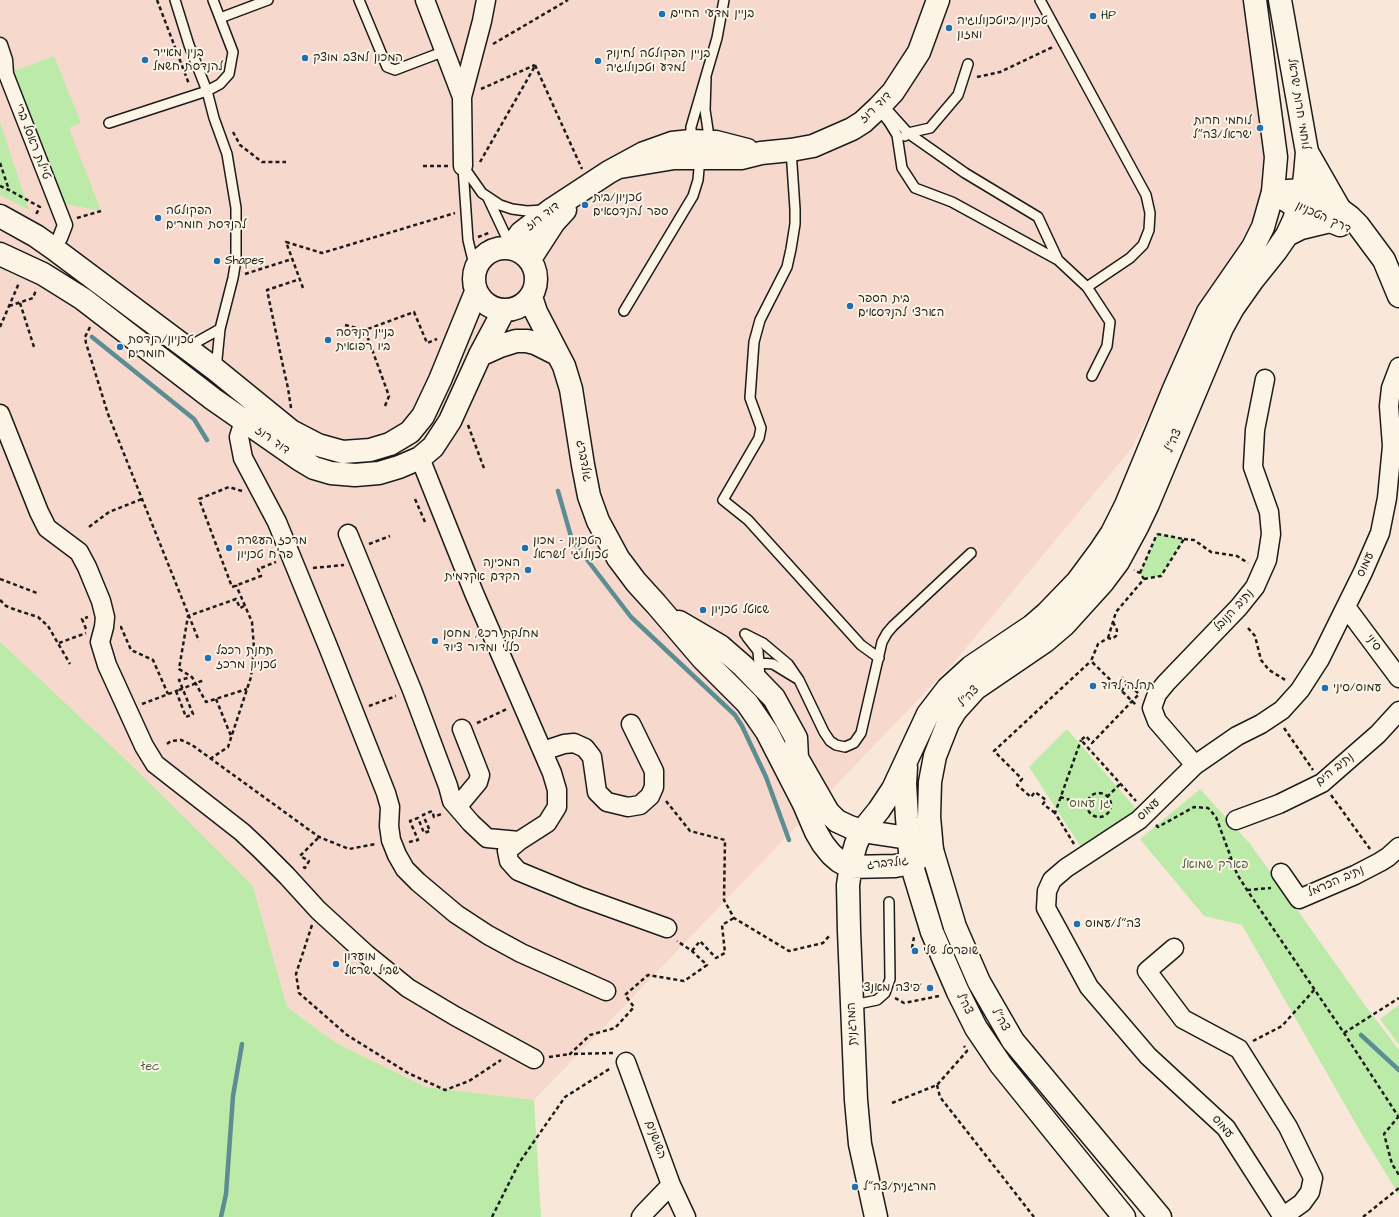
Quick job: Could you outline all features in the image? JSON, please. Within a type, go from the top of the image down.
[{"type":"street","points":[[425,0],[445,51],[470,94]]},
{"type":"street","points":[[464,165],[474,55],[486,0]]},
{"type":"street","name":"דוד רוז","points":[[511,248],[521,233],[551,210],[620,166],[674,158],[699,147],[741,158],[761,153],[813,146],[830,140],[883,111],[893,92],[919,52],[938,0]]},
{"type":"street","points":[[1255,0],[1276,157],[1273,192]]},
{"type":"street","name":"לוחמי חרות ישראל","points":[[1280,0],[1307,152],[1305,175],[1300,199]]},
{"type":"street","name":"טיילת ראסל ברי","points":[[0,45],[5,60],[6,74],[64,222]]},
{"type":"street","points":[[1287,235],[1335,214],[1307,152]]},
{"type":"street","name":"דוד רוז","points":[[530,259],[554,222],[580,192]]},
{"type":"street","name":"דרך הטכניון","points":[[1273,192],[1300,199],[1335,214],[1347,228],[1374,246],[1384,260],[1399,296]]},
{"type":"street","name":"צה״ל","points":[[911,748],[928,714],[948,688],[971,667],[1032,626],[1047,613],[1077,582],[1108,539],[1126,505],[1208,312],[1253,247],[1263,227],[1273,192]]},
{"type":"street","name":"צה״ל","points":[[1160,1217],[1012,1041],[979,982],[956,927],[932,850],[929,817],[932,770],[941,740],[956,710],[974,689],[1044,642],[1064,625],[1103,582],[1118,562],[1138,527],[1222,328],[1233,308],[1287,235],[1300,199]]},
{"type":"street","name":"דוד רוז","points":[[0,216],[36,236],[216,370],[291,430],[318,445],[343,452],[370,450],[390,444],[410,432],[422,416],[440,380],[476,292]]},
{"type":"street","points":[[60,238],[65,225],[64,222]]},
{"type":"street","points":[[497,248],[511,248],[523,253],[530,259],[536,278],[535,288],[531,297],[525,304],[513,309],[504,310],[488,306],[476,292],[473,283],[475,269],[482,257],[489,251],[497,248]]},
{"type":"street","name":"דוד רוז","points":[[0,254],[43,274],[83,299],[213,399],[299,460],[314,468],[331,473],[355,475],[379,472],[399,467],[420,458],[433,447],[450,421],[480,355],[504,310]]},
{"type":"street","name":"גולדברג","points":[[531,297],[536,312],[564,366],[571,389],[589,496],[598,521],[618,558],[636,582],[703,658],[747,703],[767,732],[823,844],[839,861],[850,867],[895,866],[910,863],[932,850]]},
{"type":"street","points":[[504,310],[521,326],[557,354]]},
{"type":"street","points":[[480,355],[516,340],[535,343],[557,354]]},
{"type":"street","name":"עמוס","points":[[1174,948],[1147,971],[1183,1019],[1239,1049],[1288,1126],[1312,1178],[1310,1192],[1302,1203],[1282,1217],[1226,1128],[1148,1056],[1089,987],[1046,908],[1047,891],[1052,880],[1066,868],[1145,815],[1195,765],[1238,736],[1261,724],[1282,710],[1300,690],[1320,659],[1346,608],[1380,533],[1387,498],[1392,446],[1389,406],[1391,388],[1399,367]]},
{"type":"street","name":"נתיב הנובל","points":[[1195,765],[1157,721],[1152,708],[1157,694],[1166,683],[1255,587],[1267,560],[1271,534],[1269,512],[1253,468],[1255,430],[1265,379]]},
{"type":"street","points":[[0,414],[39,512],[47,528],[79,552],[88,568],[105,617],[100,642],[107,665],[144,746],[155,764],[242,832],[318,910],[366,954],[408,988],[455,1016],[534,1059]]},
{"type":"street","points":[[244,421],[239,437],[243,458],[265,497],[292,556],[354,711],[390,808],[392,843],[405,870],[456,914],[488,935],[521,953],[606,991]]},
{"type":"street","points":[[420,458],[474,593],[552,773],[557,790],[557,806],[547,823],[519,841],[507,851],[509,861],[518,871],[587,900],[667,928]]},
{"type":"street","points":[[348,534],[412,690],[455,803],[471,823],[487,838],[519,841]]},
{"type":"street","name":"סיני","points":[[1346,608],[1399,678]]},
{"type":"street","name":"גולדברג","points":[[663,612],[720,646],[743,666],[760,673],[796,738],[797,758],[828,812],[837,821],[862,831],[908,838],[932,850]]},
{"type":"street","points":[[684,624],[746,687],[765,709],[797,758]]},
{"type":"street","name":"נתיב הים","points":[[1236,820],[1279,804],[1322,783],[1378,734],[1399,711]]},
{"type":"street","points":[[543,752],[564,744],[574,743],[585,748],[592,757],[597,792],[607,802],[628,807],[640,805],[650,796],[654,787],[654,771],[631,724]]},
{"type":"street","points":[[455,803],[478,782],[480,775],[462,729]]},
{"type":"street","name":"המרגנית","points":[[876,1217],[860,1144],[856,1100],[848,885],[850,867],[856,844],[862,831],[879,810],[893,789],[911,748]]},
{"type":"street","name":"צה\"ל","points":[[911,748],[905,778],[910,863],[932,932],[958,992],[976,1028],[1001,1065],[1124,1217]]},
{"type":"street","name":"נתיב הכרמל","points":[[1285,879],[1298,899],[1380,862],[1399,847]]},
{"type":"street","name":"השושנים","points":[[618,1061],[686,1217]]},
{"type":"street","points":[[641,1217],[671,1185]]},
{"type":"lane","points":[[175,0],[189,45],[207,91],[214,118],[227,154],[236,208],[236,260],[220,329],[216,370]]},
{"type":"lane","points":[[109,123],[207,91],[216,80],[229,74],[233,52],[213,0]]},
{"type":"lane","points":[[220,18],[268,0]]},
{"type":"lane","points":[[359,0],[387,67],[395,70],[445,51]]},
{"type":"lane","points":[[624,311],[693,196],[698,180],[699,147],[691,127],[717,38],[724,0]]},
{"type":"lane","points":[[1040,0],[1146,195],[1150,212],[1148,230],[1143,245],[1130,258],[1087,287]]},
{"type":"lane","points":[[898,144],[908,133],[930,128],[958,95],[968,64]]},
{"type":"lane","points":[[699,147],[708,130],[705,110],[706,78]]},
{"type":"lane","points":[[883,111],[908,133],[965,173],[1038,217],[1058,260]]},
{"type":"lane","points":[[883,111],[897,135],[902,168],[915,188],[952,202],[1058,260],[1087,287],[1110,322],[1107,346],[1092,376]]},
{"type":"lane","points":[[791,150],[796,209],[791,249],[787,267],[760,320],[754,342],[750,398],[761,428],[759,438],[724,500],[748,520],[861,645],[879,658]]},
{"type":"lane","points":[[464,165],[482,193],[500,205],[512,209],[527,211],[551,210]]},
{"type":"lane","points":[[464,165],[468,240],[475,269]]},
{"type":"lane","points":[[488,198],[511,248]]},
{"type":"lane","points":[[181,345],[195,343],[220,329]]},
{"type":"lane","points":[[799,680],[774,664],[760,673],[758,650],[745,634],[763,643],[788,664],[799,680],[824,732],[830,741],[845,748],[854,743],[861,733],[882,642],[887,633],[892,626],[971,553]]},
{"type":"lane","points":[[853,1005],[877,1000],[885,993],[890,979],[889,902]]},
{"type":"path","points":[[157,0],[190,86]]},
{"type":"path","points":[[474,55],[568,0]]},
{"type":"path","points":[[963,80],[1000,72],[1063,42]]},
{"type":"path","points":[[470,94],[535,65]]},
{"type":"path","points":[[423,166],[464,165],[535,65]]},
{"type":"path","points":[[535,65],[582,171]]},
{"type":"path","points":[[240,145],[262,162],[286,162]]},
{"type":"path","points":[[0,163],[9,190]]},
{"type":"path","points":[[0,186],[40,207],[34,219]]},
{"type":"path","points":[[64,222],[101,211]]},
{"type":"path","points":[[303,288],[286,242],[322,253],[456,213]]},
{"type":"path","points":[[474,238],[495,231]]},
{"type":"path","points":[[233,278],[292,259]]},
{"type":"path","points":[[292,411],[267,290],[300,279]]},
{"type":"path","points":[[0,327],[20,281]]},
{"type":"path","points":[[9,306],[33,298]]},
{"type":"path","points":[[20,303],[34,347]]},
{"type":"path","points":[[345,325],[364,330],[414,312],[427,343],[439,338]]},
{"type":"path","points":[[93,323],[87,333],[86,343],[108,414],[188,616],[199,640]]},
{"type":"path","points":[[364,330],[389,396],[384,406]]},
{"type":"path","points":[[467,424],[485,471]]},
{"type":"path","points":[[265,497],[229,487],[199,499],[232,587],[261,576],[258,569],[292,556]]},
{"type":"path","points":[[89,527],[109,512],[142,499]]},
{"type":"path","points":[[415,499],[425,522]]},
{"type":"path","points":[[1157,534],[1194,540],[1211,552],[1237,556],[1262,572]]},
{"type":"path","points":[[1108,638],[1116,612],[1144,579],[1161,576],[1184,539]]},
{"type":"path","points":[[1118,562],[1140,573],[1144,579]]},
{"type":"path","points":[[298,572],[313,568],[360,564]]},
{"type":"path","points":[[0,579],[37,593]]},
{"type":"path","points":[[210,759],[228,747],[251,676],[254,648],[252,622],[236,585]]},
{"type":"path","points":[[188,616],[236,599],[240,608],[244,606]]},
{"type":"path","points":[[0,600],[6,606],[38,617],[48,626],[70,664]]},
{"type":"path","points":[[188,616],[180,669],[192,677],[206,702],[247,689]]},
{"type":"path","points":[[1083,858],[1055,813],[1043,804],[1046,800],[1036,792],[1031,797],[1017,785],[1022,779],[994,751],[1091,661],[1098,644],[1108,638],[1112,639],[1116,636],[1117,630],[1113,622]]},
{"type":"path","points":[[117,627],[121,627],[131,650],[153,660],[168,694]]},
{"type":"path","points":[[1248,628],[1256,636],[1261,660],[1269,670],[1300,690]]},
{"type":"path","points":[[59,643],[88,633]]},
{"type":"path","points":[[1091,661],[1139,708]]},
{"type":"path","points":[[177,690],[186,717],[193,714],[179,680],[192,677]]},
{"type":"path","points":[[1055,813],[1080,740],[1086,736],[1092,743],[1140,694],[1122,678],[1116,685]]},
{"type":"path","points":[[138,705],[204,680]]},
{"type":"path","points":[[1121,690],[1128,683]]},
{"type":"path","points":[[354,711],[412,690]]},
{"type":"path","points":[[216,699],[231,736]]},
{"type":"path","points":[[486,719],[522,702]]},
{"type":"path","points":[[1275,714],[1322,783],[1380,862]]},
{"type":"path","points":[[167,744],[171,741],[181,740],[192,745],[319,837],[349,849],[418,840],[410,821],[418,818],[424,833],[430,831],[424,815],[432,811],[434,817],[441,814],[438,807],[455,803]]},
{"type":"path","points":[[1080,740],[1120,784],[1145,815],[1158,827],[1194,807],[1208,808],[1216,817],[1237,874],[1315,989],[1398,1116],[1384,1134],[1392,1164],[1399,1175]]},
{"type":"path","points":[[1107,797],[1120,784]]},
{"type":"path","points":[[654,787],[690,831],[724,840],[724,900],[734,918],[789,951],[823,943],[834,931]]},
{"type":"path","points":[[1102,794],[1107,797],[1110,802],[1110,808],[1107,814],[1102,817],[1096,817],[1090,814],[1087,805],[1093,795],[1102,794]]},
{"type":"path","points":[[1060,797],[1087,805]]},
{"type":"path","points":[[300,856],[319,837]]},
{"type":"path","points":[[1221,865],[1231,858]]},
{"type":"path","points":[[1247,890],[1285,879]]},
{"type":"path","points":[[318,910],[296,974],[299,993],[347,1035],[408,1073],[445,1090],[469,1081],[517,1050]]},
{"type":"path","points":[[570,1054],[590,1035],[614,1028],[634,1007],[625,995],[648,975],[684,981],[707,965],[692,951],[700,941],[716,958],[725,953],[722,925],[734,918]]},
{"type":"path","points":[[1239,1049],[1282,1026],[1315,989]]},
{"type":"path","points":[[885,993],[904,1003],[958,992]]},
{"type":"path","points":[[1344,1033],[1399,998]]},
{"type":"path","points":[[892,1103],[936,1085],[967,1051]]},
{"type":"path","points":[[492,1217],[519,1163],[565,1097],[610,1068],[618,1061],[617,1052],[570,1054],[534,1059]]},
{"type":"path","points":[[936,1085],[940,1097],[1034,1217]]},
{"type":"path","points":[[1363,1217],[1399,1188]]},
{"type":"shaded area","name":"הטכניון - מכון טכנולוגי לישראל","points":[[0,0],[1243,0],[1273,182],[1131,449],[956,660],[534,1100],[426,1087],[336,1043],[287,1007],[253,886],[0,647]]},
{"type":"green space","points":[[54,56],[81,123],[69,128],[101,211],[56,202],[6,74]]},
{"type":"green space","points":[[0,122],[29,210],[0,195]]},
{"type":"green space","points":[[1157,534],[1184,539],[1161,576],[1144,579],[1140,573]]},
{"type":"green space","name":"tec","points":[[0,642],[128,762],[253,886],[287,1007],[336,1043],[426,1087],[534,1100],[541,1217],[0,1217]]},
{"type":"green space","name":"גן עמוס","points":[[1067,729],[1138,811],[1081,847],[1029,767]]},
{"type":"green space","name":"פארק שמואל","points":[[1200,789],[1251,845],[1367,1008],[1399,1050],[1399,1195],[1361,1133],[1242,925],[1204,916],[1140,839]]},
{"type":"green space","points":[[1399,1005],[1399,1045],[1380,1019]]},
{"type":"waterway","points":[[92,337],[194,419],[207,440]]},
{"type":"waterway","points":[[558,491],[572,540],[631,617],[735,715],[742,726],[766,777],[789,840]]},
{"type":"waterway","points":[[1361,1035],[1399,1070]]},
{"type":"waterway","points":[[221,1217],[226,1194],[233,1096],[242,1044]]},
{"type":"place","name":"בניין מדעי החיים","points":[[662,14]]},
{"type":"place","name":"HP","points":[[1093,16]]},
{"type":"place","name":"טכניון/ביוטכנולוגיה ומזון","points":[[949,28]]},
{"type":"place","name":"המכון למצב מוצק","points":[[305,58]]},
{"type":"place","name":"בנין מאייר להנדסת חשמל","points":[[145,60]]},
{"type":"place","name":"בניין הפקולטה לחינוך למדע וטכנולוגיה","points":[[598,61]]},
{"type":"place","name":"לוחמי חרות ישראל/צה״ל","points":[[1260,128]]},
{"type":"place","name":"טכניון/בית ספר להנדסאים","points":[[585,205]]},
{"type":"place","name":"הפקולטה להנדסת חומרים","points":[[158,218]]},
{"type":"place","name":"Shapes","points":[[217,261]]},
{"type":"place","name":"בית הספר הארצי להנדסאים","points":[[850,306]]},
{"type":"place","name":"בניין הנדסה ביו רפואית","points":[[328,340]]},
{"type":"place","name":"טכניון/הנדסת חומרים","points":[[120,347]]},
{"type":"place","name":"מרכז העשרה פר\"ח טכניון","points":[[229,548]]},
{"type":"place","name":"הטכניון - מכון טכנולוגי לישראל","points":[[525,548]]},
{"type":"place","name":"המכינה הקדם אקדמית","points":[[528,570]]},
{"type":"place","name":"שאטל טכניון","points":[[703,610]]},
{"type":"place","name":"מחלקת רכש, מחסן כללי ומדור ציוד","points":[[435,641]]},
{"type":"place","name":"תחנת רכבל טכניון מרכז","points":[[208,658]]},
{"type":"place","name":"תהלה לדוד","points":[[1093,686]]},
{"type":"place","name":"עמוס/סיני","points":[[1325,688]]},
{"type":"place","name":"צה״ל/עמוס","points":[[1077,924]]},
{"type":"place","name":"שופרסל שלי","points":[[915,951]]},
{"type":"place","name":"מועדון שביל ישראל","points":[[336,964]]},
{"type":"place","name":"פיצה מאנצ'","points":[[930,988]]},
{"type":"place","name":"המרגנית/צה״ל","points":[[855,1187]]}]
